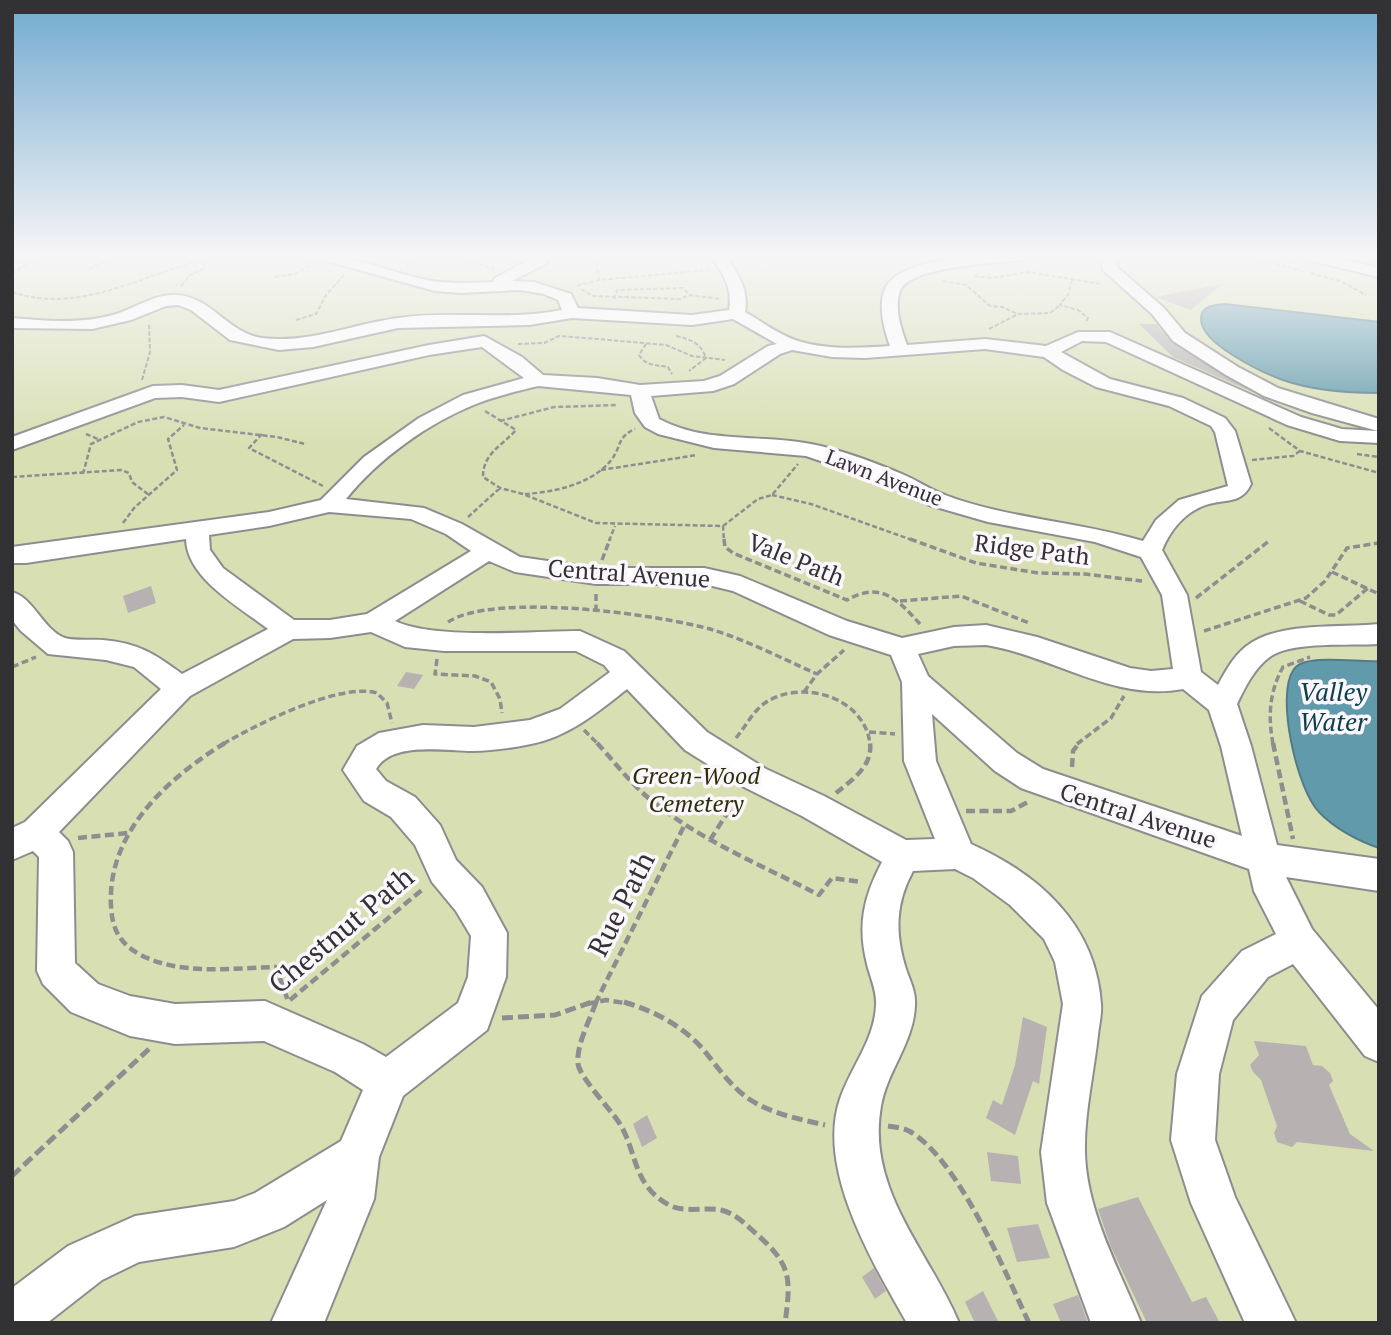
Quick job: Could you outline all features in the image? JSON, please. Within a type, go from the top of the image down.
[{"type":"lane","points":[[12,323],[55,327],[90,325],[121,318]]},
{"type":"lane","points":[[210,318],[225,330],[247,341],[282,346],[312,344],[397,323],[442,319],[504,322],[551,318]]},
{"type":"lane","points":[[641,318],[698,318]]},
{"type":"lane","points":[[754,318],[792,345],[832,352],[901,351],[984,344],[1049,352],[1069,366],[1103,383],[1177,402],[1218,422],[1225,431],[1233,458],[1240,484],[1237,490],[1223,496],[1199,499],[1169,518],[1155,536],[1150,551],[1175,593],[1188,677],[1223,704],[1272,891],[1299,942],[1379,1042]]},
{"type":"lane","points":[[891,318],[893,335],[901,351]]},
{"type":"lane","points":[[1164,318],[1179,337],[1270,392],[1379,425]]},
{"type":"lane","points":[[471,320],[485,341],[516,361],[538,380]]},
{"type":"lane","points":[[1049,352],[1068,339],[1084,323],[1298,422],[1340,435],[1379,438]]},
{"type":"lane","points":[[12,444],[144,395],[182,391],[219,396],[429,349],[466,346],[485,341]]},
{"type":"lane","points":[[333,500],[389,449],[425,424],[468,400],[538,380],[597,384],[633,397],[706,387],[727,380],[774,350],[792,345]]},
{"type":"lane","name":"Lawn Avenue","points":[[633,397],[652,423],[665,430],[714,442],[809,450],[893,478],[937,500],[988,515],[1098,535],[1150,551]]},
{"type":"lane","name":"Central Avenue","points":[[12,555],[269,519],[333,500],[416,513],[454,529],[488,551],[515,564],[596,576],[704,576],[740,584],[799,612],[902,648],[916,682],[1006,762],[1042,783],[1262,858],[1379,874]]},
{"type":"lane","points":[[197,529],[198,550],[214,574],[288,630]]},
{"type":"lane","points":[[388,1082],[277,1012],[175,1024],[130,1016],[85,998],[56,971],[57,852],[24,839],[180,688],[288,630],[330,629],[374,622],[488,551]]},
{"type":"lane","points":[[12,601],[30,624],[58,647],[106,650],[143,659],[180,688]]},
{"type":"lane","points":[[374,622],[405,637],[444,641],[580,641],[614,658],[696,741],[751,776],[813,806],[903,856],[957,854],[985,867],[1022,892],[1057,927],[1073,959],[1082,1004],[1063,1152],[1070,1203],[1116,1323]]},
{"type":"lane","points":[[902,648],[961,634],[989,635],[1123,677],[1153,682],[1188,677]]},
{"type":"lane","points":[[1223,704],[1233,680],[1260,650],[1282,642],[1379,634]]},
{"type":"lane","points":[[296,1323],[303,1314],[351,1199],[357,1157],[388,1082],[473,1016],[487,977],[489,933],[469,899],[444,872],[428,835],[403,807],[375,791],[359,770],[379,748],[423,737],[474,739],[532,733],[570,717],[629,673]]},
{"type":"lane","points":[[916,682],[920,761],[945,817],[957,854]]},
{"type":"lane","points":[[903,856],[884,889],[878,918],[880,945],[896,1002],[891,1032],[865,1087],[855,1124],[863,1184],[902,1268],[934,1323]]},
{"type":"lane","points":[[1271,1323],[1214,1203],[1194,1140],[1194,1126],[1198,1074],[1216,1010],[1255,964],[1299,942]]},
{"type":"lane","points":[[12,1319],[85,1263],[135,1239],[234,1224],[268,1211],[357,1157]]},
{"type":"path","points":[[144,395],[141,381],[150,364],[153,349],[148,318]]},
{"type":"path","points":[[296,320],[302,318]]},
{"type":"path","points":[[984,344],[988,329],[1009,318]]},
{"type":"path","points":[[1082,318],[1084,323]]},
{"type":"path","points":[[670,335],[687,338],[699,344],[706,357]]},
{"type":"path","points":[[519,343],[544,343],[559,336],[647,343],[677,348],[692,356],[728,361],[745,368]]},
{"type":"path","points":[[647,343],[639,355],[641,360],[647,364],[668,367],[673,376]]},
{"type":"path","points":[[500,421],[551,407],[572,405],[605,408],[633,397]]},
{"type":"path","points":[[468,400],[516,432],[496,446],[484,462],[482,472],[486,481],[523,494],[555,491],[599,470],[614,456],[624,434],[642,426]]},
{"type":"path","points":[[83,474],[91,444],[156,415],[180,421],[184,425],[291,438],[305,444]]},
{"type":"path","points":[[1298,422],[1268,429],[1300,451],[1379,473]]},
{"type":"path","points":[[118,540],[124,520],[132,508],[169,481],[177,470],[168,439],[184,425]]},
{"type":"path","points":[[262,434],[249,448],[268,461],[299,473],[333,500]]},
{"type":"path","points":[[599,470],[692,457],[714,442]]},
{"type":"path","points":[[723,526],[758,499],[772,495],[809,450]]},
{"type":"path","points":[[1233,458],[1261,461],[1293,457],[1300,451]]},
{"type":"path","points":[[12,477],[121,470],[129,472],[132,482],[149,495]]},
{"type":"path","points":[[454,529],[500,488]]},
{"type":"path","name":"Vale Path","points":[[523,494],[582,519],[615,526],[723,526],[724,547],[733,553],[847,600],[858,593],[885,593],[900,601],[936,641]]},
{"type":"path","name":"Ridge Path","points":[[772,495],[811,504],[976,563],[1038,573],[1085,574],[1175,593]]},
{"type":"path","points":[[596,576],[615,526]]},
{"type":"path","points":[[1175,593],[1201,596],[1269,541]]},
{"type":"path","points":[[1181,636],[1300,601],[1320,586],[1347,548],[1379,543]]},
{"type":"path","points":[[1332,572],[1379,594]]},
{"type":"path","points":[[1300,601],[1329,615],[1336,615],[1368,588]]},
{"type":"path","points":[[502,736],[501,700],[494,682],[487,678],[436,674],[436,662],[450,618],[461,614],[545,608],[596,610],[697,626],[726,635],[817,674]]},
{"type":"path","points":[[804,692],[817,674],[861,635]]},
{"type":"path","points":[[1298,863],[1269,723],[1269,707],[1276,680],[1283,667],[1310,657],[1322,657]]},
{"type":"path","points":[[1072,794],[1075,788],[1070,760],[1073,751],[1079,741],[1106,723],[1118,711],[1129,685],[1123,677]]},
{"type":"path","points":[[277,1012],[276,967],[179,966],[146,958],[120,940],[109,905],[113,873],[128,833],[170,785],[207,755],[243,731],[342,692],[371,690],[386,699],[393,727],[379,748]]},
{"type":"path","points":[[720,758],[768,701],[804,692],[831,697],[853,708],[869,732],[871,754],[860,776],[813,806]]},
{"type":"path","points":[[570,717],[599,743],[636,788],[684,826],[819,895],[832,878],[868,883]]},
{"type":"path","points":[[710,840],[751,776]]},
{"type":"path","points":[[945,817],[975,808],[1004,813],[1014,811],[1029,800],[1042,783]]},
{"type":"path","name":"Rue Path","points":[[684,826],[596,1001],[579,1051],[578,1066],[620,1124],[643,1184],[656,1197],[672,1207],[720,1210],[735,1215],[776,1251],[785,1267],[790,1289],[785,1323]]},
{"type":"path","points":[[24,839],[79,838],[128,833]]},
{"type":"path","name":"Chestnut Path","points":[[277,1012],[444,872]]},
{"type":"path","points":[[473,1016],[501,1018],[561,1014],[609,999],[631,1003],[665,1018],[695,1041],[734,1087],[765,1108],[911,1132],[932,1150],[956,1183],[987,1237],[1029,1323]]},
{"type":"path","points":[[12,1176],[175,1024]]},
{"type":"green space","name":"Green-Wood Cemetery","points":[[12,318],[1379,318],[1379,1323],[12,1323]]},
{"type":"water","points":[[1201,318],[1347,318],[1379,322],[1379,393],[1319,389],[1283,380],[1234,356],[1203,328]]},
{"type":"water","name":"Valley Water","points":[[1321,660],[1379,661],[1379,848],[1339,829],[1319,812],[1311,801],[1296,764],[1287,699],[1289,681],[1294,669],[1300,664]]},
{"type":"building","points":[[1139,324],[1156,324],[1172,343],[1252,392],[1173,357]]},
{"type":"building","points":[[151,586],[156,603],[128,613],[123,596]]},
{"type":"building","points":[[406,672],[423,675],[414,689],[397,686]]},
{"type":"building","points":[[1023,1017],[1047,1027],[1039,1084],[1033,1081],[1015,1135],[986,1118],[993,1100],[1002,1105],[1015,1065]]},
{"type":"building","points":[[1254,1041],[1306,1046],[1313,1065],[1322,1066],[1330,1073],[1333,1081],[1329,1085],[1350,1134],[1374,1151],[1297,1142],[1292,1147],[1277,1142],[1274,1133],[1277,1126],[1261,1080],[1250,1065],[1259,1055]]},
{"type":"building","points":[[647,1115],[657,1138],[642,1147],[633,1124]]},
{"type":"building","points":[[987,1152],[1018,1156],[1021,1184],[991,1181]]},
{"type":"building","points":[[1138,1197],[1192,1302],[1206,1297],[1220,1323],[1147,1323],[1111,1247],[1098,1209]]},
{"type":"building","points":[[1038,1224],[1050,1258],[1017,1262],[1007,1228]]},
{"type":"building","points":[[874,1268],[886,1291],[875,1299],[862,1277]]},
{"type":"building","points":[[983,1291],[999,1323],[975,1323],[965,1302]]},
{"type":"building","points":[[1078,1295],[1088,1323],[1061,1323],[1053,1304]]}]
